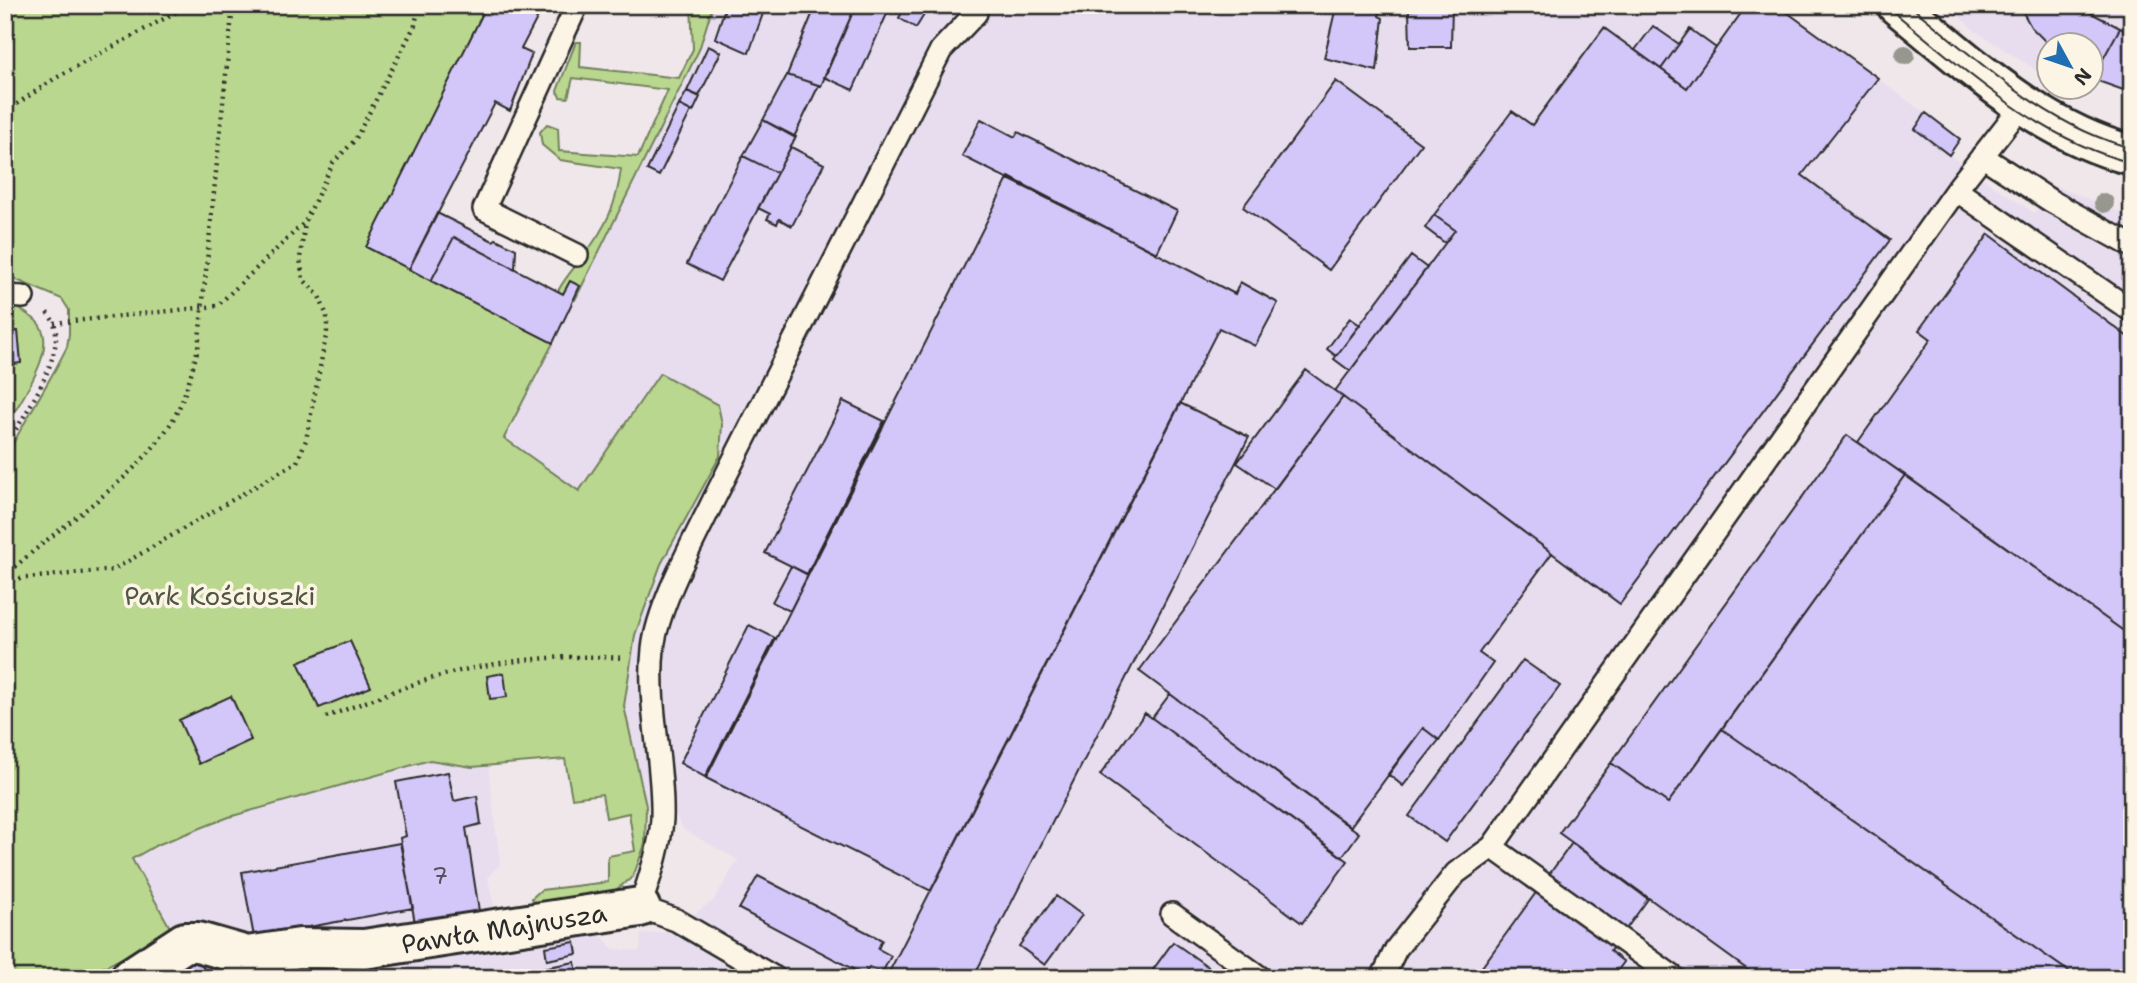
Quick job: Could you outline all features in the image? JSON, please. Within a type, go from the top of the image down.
[{"type":"street","points":[[1897,5],[2024,104],[2089,141],[2132,156]]},
{"type":"street","name":"Pawła Majnusza","points":[[130,978],[186,942],[198,942],[247,956],[266,966],[300,948],[364,949],[640,907]]},
{"type":"lane","points":[[577,5],[484,209],[577,255]]},
{"type":"lane","points":[[775,978],[676,920],[640,907],[658,850],[662,818],[652,687],[653,659],[663,613],[715,497],[940,50],[976,13]]},
{"type":"lane","points":[[1382,978],[1396,949],[1456,873],[1492,847],[1955,190],[2024,104]]},
{"type":"lane","points":[[1982,156],[2051,201],[2132,246]]},
{"type":"lane","points":[[1955,190],[2132,311]]},
{"type":"lane","points":[[1492,847],[1675,978]]},
{"type":"lane","points":[[1172,914],[1261,978]]},
{"type":"path","points":[[5,112],[54,79],[189,5]]},
{"type":"path","points":[[5,579],[131,469],[167,429],[186,392],[198,349],[233,5]]},
{"type":"path","points":[[54,323],[217,306],[304,222],[333,163],[355,140],[415,25],[419,5]]},
{"type":"path","points":[[5,579],[113,570],[285,472],[297,462],[306,440],[327,331],[327,316],[319,296],[303,279],[300,258],[304,222]]},
{"type":"path","points":[[5,447],[41,384],[54,352],[54,323],[43,307],[14,296]]},
{"type":"path","points":[[326,717],[431,678],[474,668],[552,658],[653,659]]},
{"type":"path","points":[[5,961],[15,978]]},
{"type":"shaded area","points":[[713,5],[1777,5],[1960,139],[1949,155],[2034,213],[2054,185],[2132,217],[2132,978],[152,978],[194,950],[228,977],[302,963],[365,963],[600,934],[613,949],[640,951],[641,934],[667,932],[713,901],[738,860],[684,830],[676,817],[671,797],[646,806],[624,706],[635,635],[661,564],[720,456],[660,373],[580,491],[503,438],[699,50]]},
{"type":"shaded area","points":[[1946,5],[2132,5],[2106,56],[2106,32],[2036,32],[2036,70],[1975,31]]},
{"type":"shaded area","points":[[430,760],[472,767],[488,765],[500,864],[488,877],[496,917],[249,946],[173,933],[131,858],[229,817]]},
{"type":"green space","name":"Park Kościuszki","points":[[5,5],[487,5],[367,247],[553,343],[504,438],[579,491],[660,373],[718,405],[722,424],[720,456],[661,564],[635,635],[624,706],[646,806],[645,844],[633,877],[606,897],[534,910],[532,898],[541,890],[608,882],[608,856],[635,851],[629,813],[606,818],[602,794],[572,798],[565,759],[472,767],[430,760],[229,817],[157,845],[132,859],[173,933],[82,978],[5,978],[5,457],[67,347],[69,310],[62,299],[5,275]]},
{"type":"green space","points":[[691,5],[713,5],[699,50],[575,300],[573,299],[579,286],[570,281],[563,294],[558,291],[604,225],[617,193],[621,169],[560,160],[542,145],[540,132],[547,124],[558,128],[559,151],[638,157],[668,90],[573,78],[568,98],[560,97],[557,91],[576,42],[581,42],[580,67],[679,78],[693,49]]},
{"type":"green space","points":[[5,306],[15,307],[30,316],[40,326],[44,339],[43,354],[30,386],[5,428],[5,365],[21,363],[18,331],[5,332]]},
{"type":"building","points":[[487,5],[544,5],[521,49],[532,54],[510,111],[495,103],[409,269],[366,247]]},
{"type":"building","points":[[726,5],[766,5],[749,53],[715,38]]},
{"type":"building","points":[[816,5],[856,5],[821,86],[787,75]]},
{"type":"building","points":[[856,5],[891,5],[853,90],[824,77]]},
{"type":"building","points":[[906,5],[930,5],[916,28],[899,18]]},
{"type":"building","points":[[1380,5],[1379,16],[1383,18],[1377,71],[1324,58],[1336,7]]},
{"type":"building","points":[[1417,5],[1452,5],[1451,47],[1410,47],[1409,10],[1418,9]]},
{"type":"building","points":[[1747,5],[1777,5],[1878,78],[1802,175],[1890,240],[1620,604],[1335,391],[1455,230],[1434,215],[1512,111],[1532,125],[1604,28],[1687,88]]},
{"type":"building","points":[[2019,5],[2055,5],[2060,11],[2065,7],[2072,10],[2076,5],[2120,28],[2106,54],[2106,32],[2036,32]]},
{"type":"building","points":[[1653,26],[1679,44],[1661,69],[1635,50]]},
{"type":"building","points":[[2120,28],[2132,34],[2132,93],[2106,84],[2106,54]]},
{"type":"building","points":[[1690,29],[1716,48],[1687,88],[1661,69]]},
{"type":"building","points":[[708,46],[721,52],[699,96],[687,91]]},
{"type":"building","points":[[787,75],[819,85],[794,137],[763,120]]},
{"type":"building","points":[[1336,81],[1421,144],[1329,270],[1243,207]]},
{"type":"building","points":[[687,91],[700,97],[693,112],[679,105]]},
{"type":"building","points":[[679,105],[691,111],[659,176],[647,170]]},
{"type":"building","points":[[1926,113],[1960,139],[1949,155],[1915,129]]},
{"type":"building","points":[[981,119],[1015,137],[1018,132],[1177,211],[1157,253],[962,156]]},
{"type":"building","points":[[763,120],[796,137],[777,173],[743,156]]},
{"type":"building","points":[[791,147],[824,164],[792,226],[779,219],[777,224],[767,219],[770,214],[758,208]]},
{"type":"building","points":[[743,156],[777,173],[720,281],[687,264]]},
{"type":"building","points":[[1009,177],[1235,294],[1240,282],[1278,303],[1255,346],[1219,328],[931,891],[706,778]]},
{"type":"building","points":[[437,213],[493,241],[496,239],[516,249],[515,269],[454,237],[431,281],[409,269]]},
{"type":"building","points":[[1434,215],[1455,230],[1445,243],[1425,228]]},
{"type":"building","points":[[1989,234],[2132,340],[2132,637],[1858,442],[1931,339],[1919,330]]},
{"type":"building","points":[[454,237],[563,294],[570,281],[580,286],[553,343],[431,281]]},
{"type":"building","points":[[1411,256],[1427,268],[1350,371],[1334,359]]},
{"type":"building","points":[[1350,318],[1360,325],[1336,356],[1327,349]]},
{"type":"building","points":[[18,331],[21,363],[5,365],[5,332]]},
{"type":"building","points":[[1306,370],[1343,397],[1275,489],[1237,463]]},
{"type":"building","points":[[1343,397],[1552,553],[1479,653],[1493,663],[1439,740],[1423,728],[1350,827],[1139,671]]},
{"type":"building","points":[[843,401],[884,421],[807,574],[765,553]]},
{"type":"building","points":[[1180,403],[1249,437],[973,978],[887,976]]},
{"type":"building","points":[[1847,435],[1905,475],[1668,803],[1611,763]]},
{"type":"building","points":[[1905,475],[2132,637],[2132,958],[2118,978],[2078,978],[1722,729]]},
{"type":"building","points":[[791,566],[808,575],[790,611],[772,602]]},
{"type":"building","points":[[749,625],[775,638],[705,777],[680,763]]},
{"type":"building","points":[[350,641],[371,687],[319,708],[298,662]]},
{"type":"building","points":[[1523,660],[1560,686],[1445,842],[1409,816]]},
{"type":"building","points":[[504,673],[507,697],[490,699],[487,676]]},
{"type":"building","points":[[1170,694],[1359,833],[1342,857],[1152,718]]},
{"type":"building","points":[[231,696],[251,740],[199,764],[179,720]]},
{"type":"building","points":[[1145,713],[1348,861],[1302,923],[1100,775]]},
{"type":"building","points":[[1423,728],[1439,740],[1403,786],[1388,774]]},
{"type":"building","points":[[1722,729],[2078,978],[1759,978],[1559,833],[1611,763],[1668,803]]},
{"type":"building","points":[[448,772],[454,801],[477,796],[481,824],[466,828],[479,911],[415,923],[400,838],[406,836],[396,782]]},
{"type":"building","points":[[400,843],[413,908],[254,937],[242,872]]},
{"type":"building","points":[[1572,843],[1648,899],[1610,951],[1624,962],[1612,978],[1474,978]]},
{"type":"building","points":[[758,876],[882,940],[878,949],[891,956],[882,973],[869,967],[864,975],[739,909]]},
{"type":"building","points":[[1056,896],[1082,915],[1045,965],[1019,946]]},
{"type":"building","points":[[575,942],[577,954],[547,960],[545,947]]},
{"type":"building","points":[[1173,942],[1224,978],[1147,978]]},
{"type":"building","points":[[195,955],[210,978],[161,978]]},
{"type":"building","points":[[575,962],[578,978],[490,978]]},
{"type":"tram line","points":[[1885,5],[1971,75],[2031,118],[2063,137],[2132,163]]},
{"type":"tram line","points":[[1909,5],[1986,68],[2041,108],[2100,138],[2132,148]]}]
